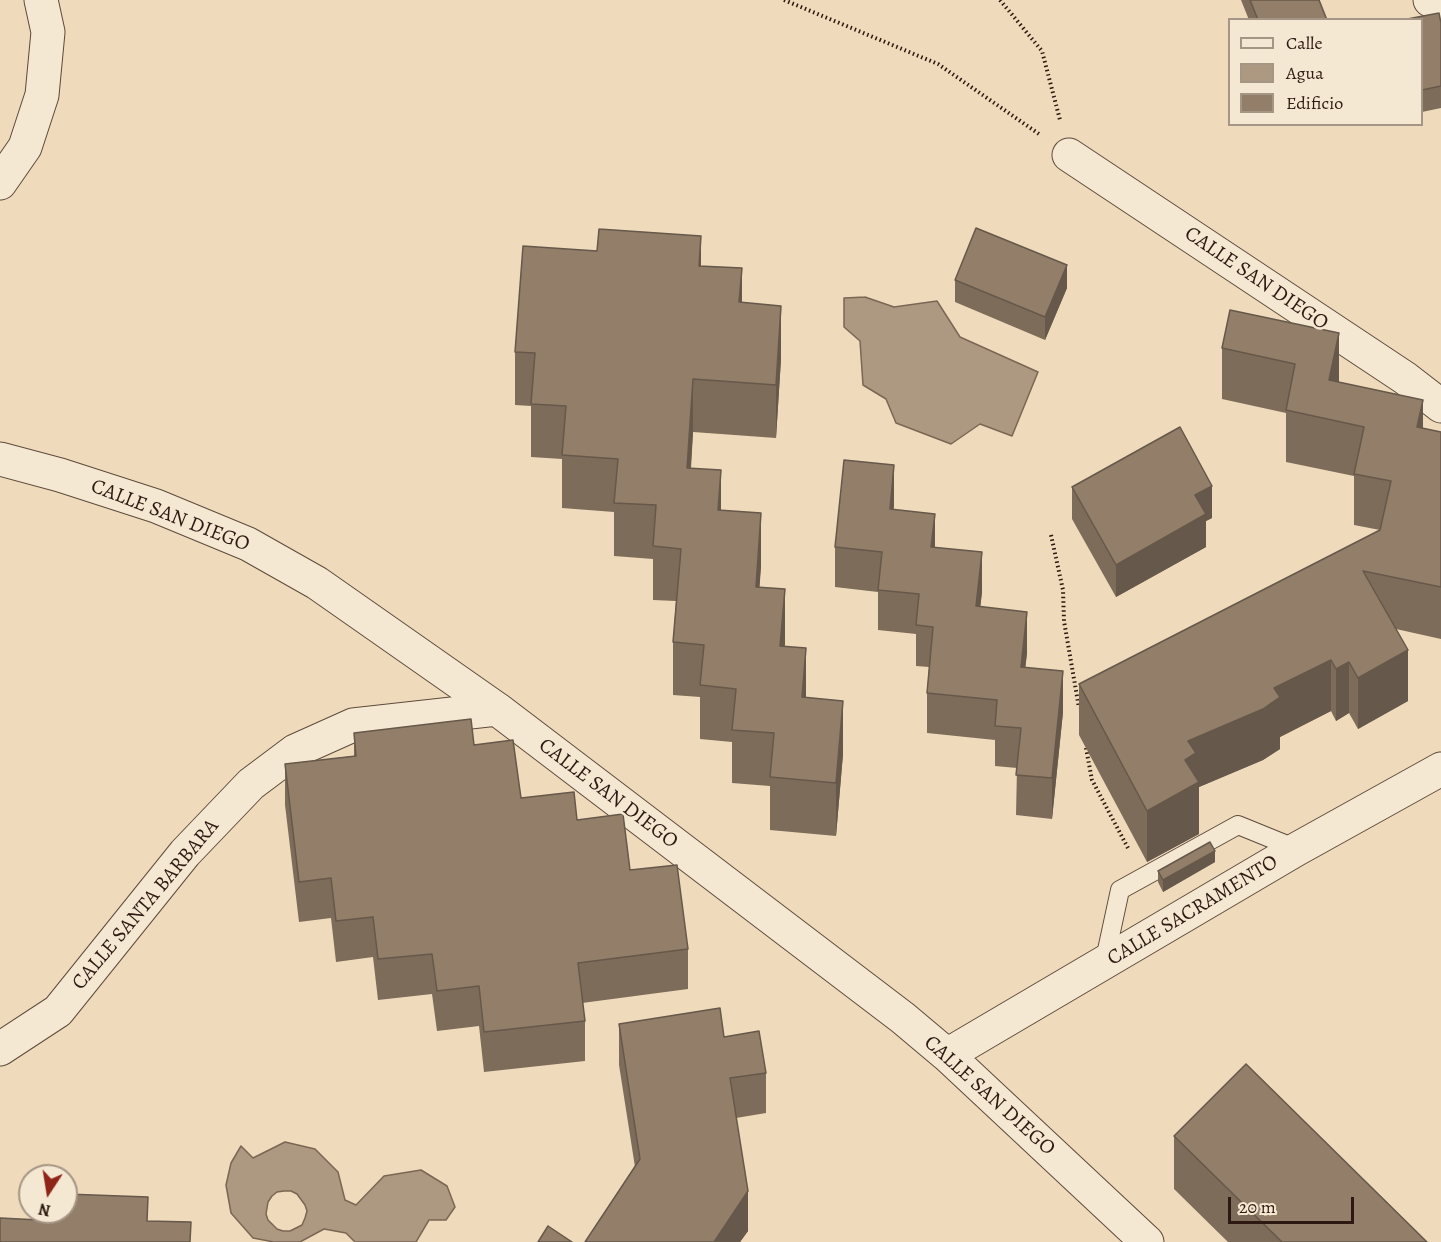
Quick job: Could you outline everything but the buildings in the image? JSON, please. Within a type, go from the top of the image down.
[{"type":"street","points":[[0,183],[26,147],[42,95],[48,32],[41,0]]},
{"type":"street","points":[[1430,0],[1441,4]]},
{"type":"street","name":"CALLE SAN DIEGO","points":[[1069,156],[1405,378],[1441,406]]},
{"type":"street","name":"CALLE SAN DIEGO","points":[[0,459],[60,475],[156,506],[248,544],[316,583],[497,709],[903,1018],[947,1055],[1147,1242]]},
{"type":"street","name":"CALLE SANTA BARBARA","points":[[0,1049],[58,1011],[185,853],[251,784],[295,751],[353,725],[497,709]]},
{"type":"street","name":"CALLE SACRAMENTO","points":[[947,1055],[1298,849],[1441,769]]},
{"type":"lane","points":[[1104,963],[1120,890],[1238,825],[1298,849]]},
{"type":"path","points":[[784,0],[938,64],[1069,156]]},
{"type":"path","points":[[1000,0],[1042,51],[1069,156]]},
{"type":"path","points":[[1051,535],[1063,590],[1064,621],[1080,712]]},
{"type":"path","points":[[1086,746],[1092,780],[1144,878]]},
{"type":"water","points":[[865,297],[894,307],[937,301],[960,337],[1038,372],[1012,436],[980,424],[951,444],[896,423],[886,399],[863,385],[860,341],[844,327],[844,298]]},
{"type":"water","points":[[285,1142],[315,1149],[338,1172],[345,1200],[356,1205],[384,1176],[421,1170],[447,1186],[455,1207],[446,1220],[429,1220],[416,1242],[355,1242],[346,1233],[324,1229],[300,1242],[274,1242],[253,1238],[231,1213],[226,1185],[231,1163],[241,1146],[253,1158]],"holes":[[[291,1191],[297,1194],[307,1211],[302,1225],[290,1231],[283,1231],[277,1229],[268,1220],[266,1214],[268,1202],[277,1192]]]}]
